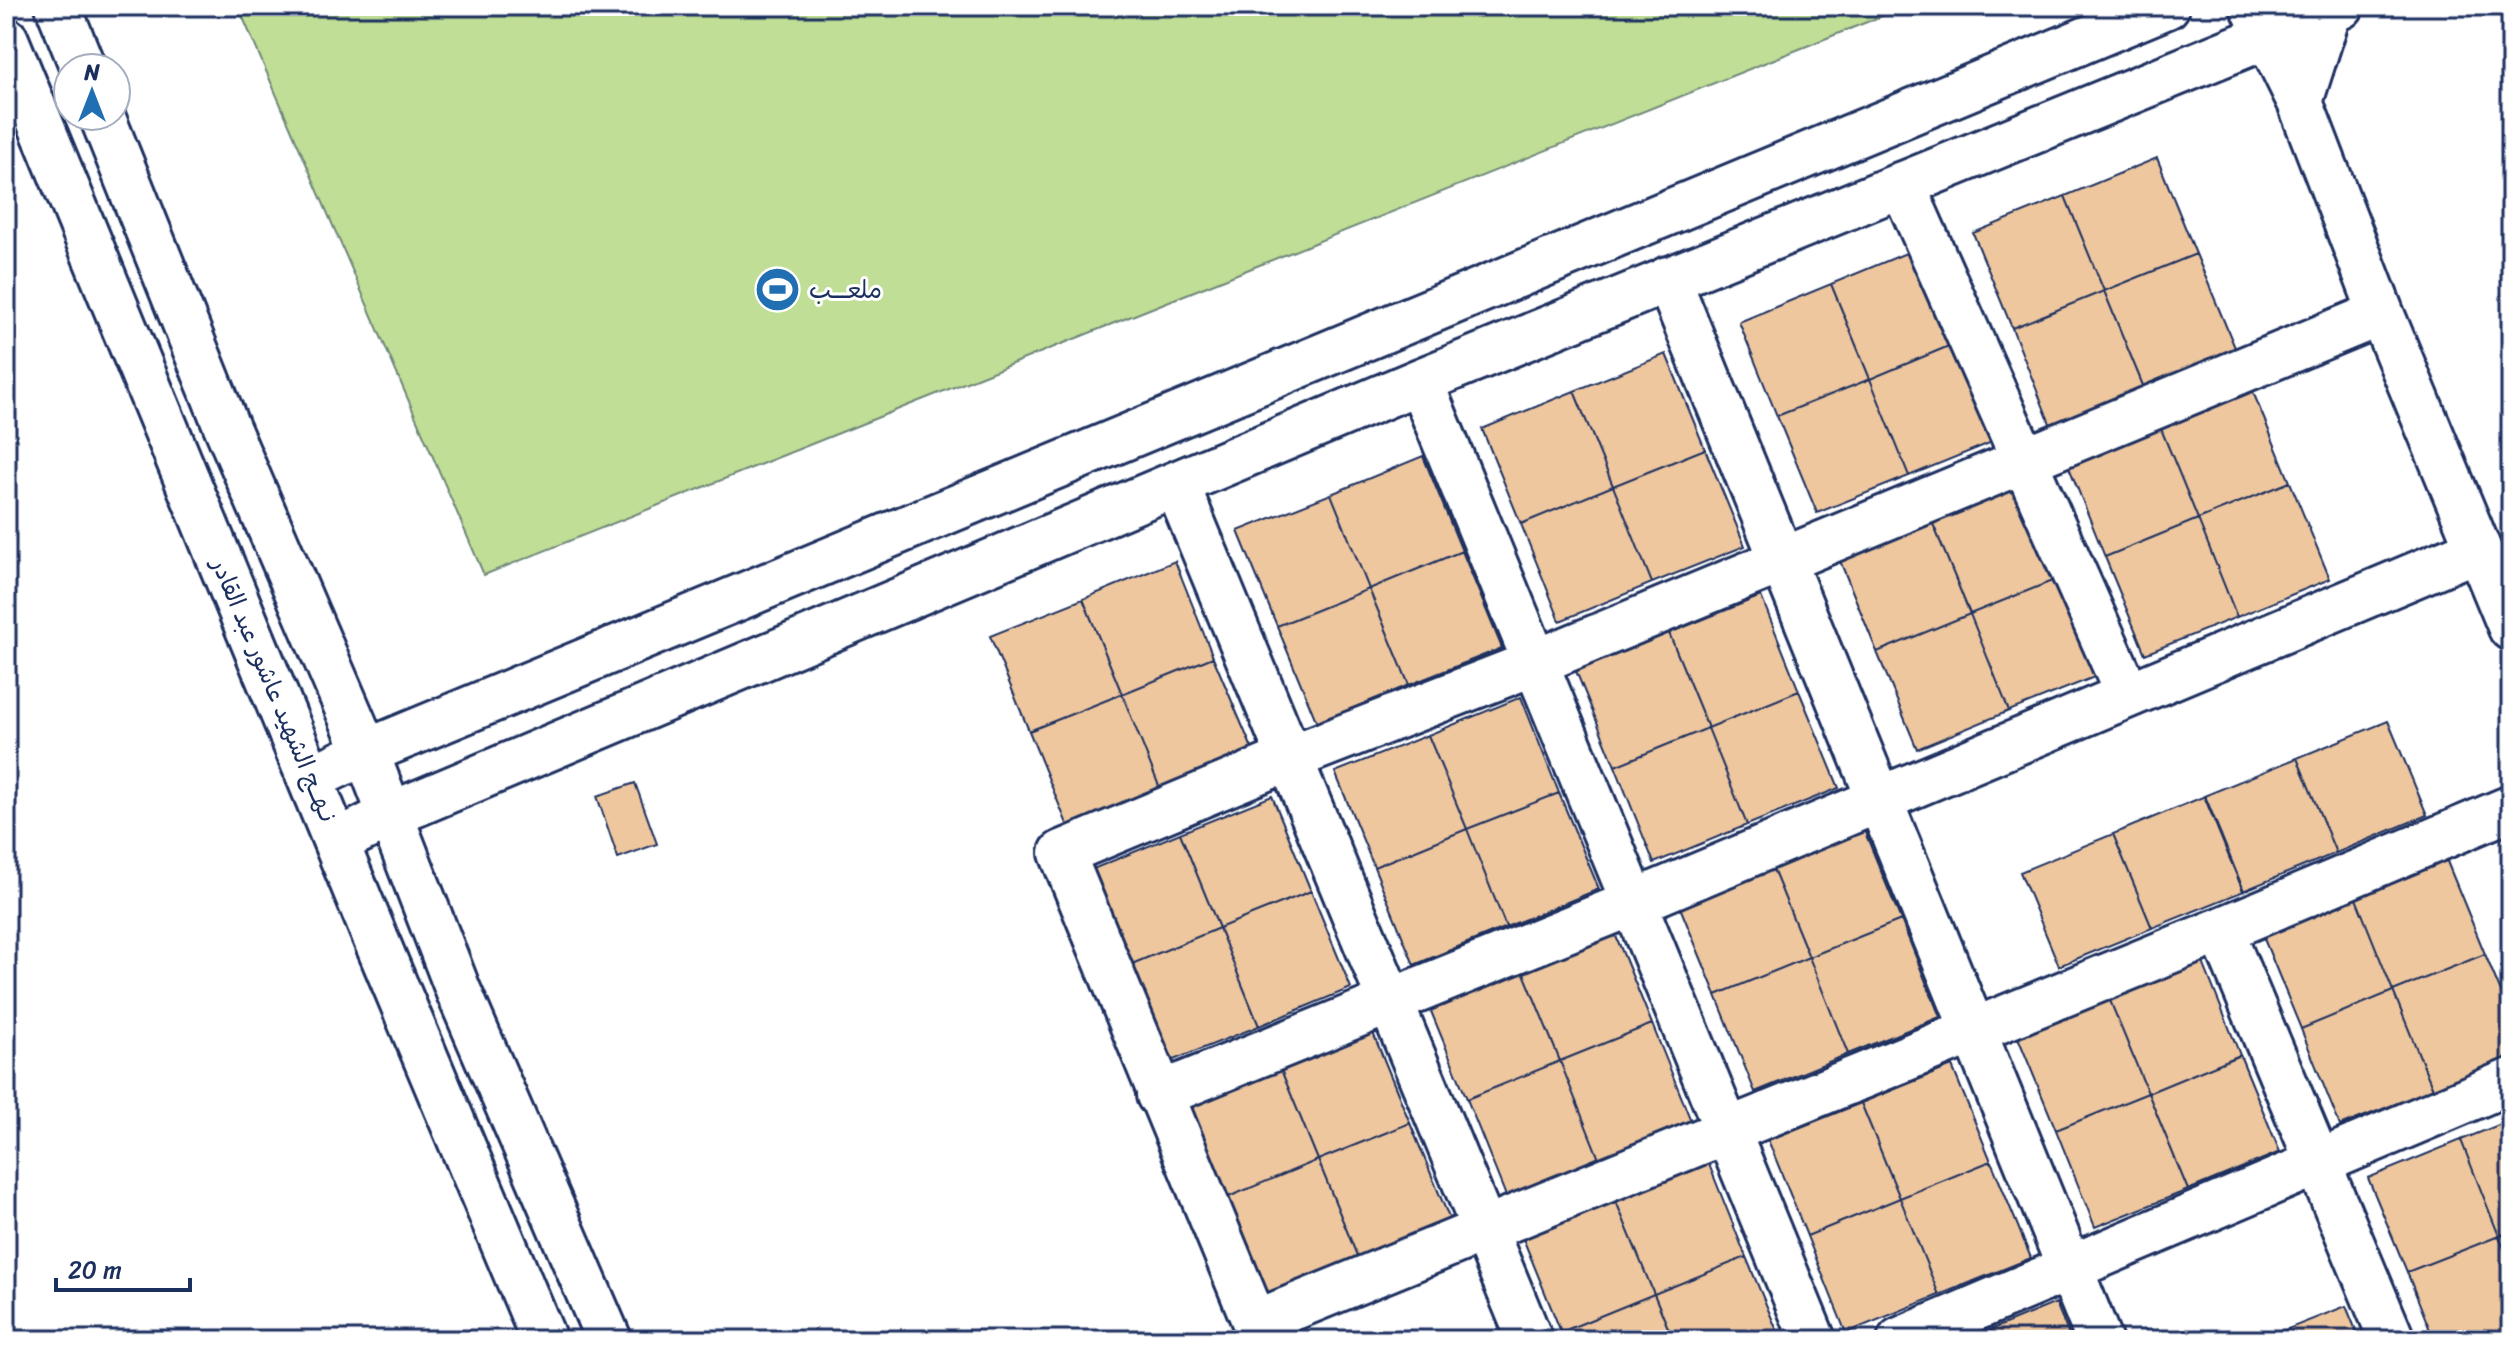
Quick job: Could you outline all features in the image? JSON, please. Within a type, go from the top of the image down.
[{"type":"street","points":[[58,6],[77,52]]},
{"type":"street","points":[[311,778],[366,752],[2167,6]]},
{"type":"street","points":[[337,842],[390,815],[1420,381],[1902,184],[2260,22],[2332,8],[2300,102]]},
{"type":"street","points":[[2260,22],[2300,102],[2381,313],[2511,628]]},
{"type":"street","name":"نـهــج الشهيد عاشور عبد القادر","points":[[6,40],[172,449],[544,1340]]},
{"type":"street","points":[[108,132],[227,428],[366,752],[458,990],[609,1340]]},
{"type":"street","points":[[1902,184],[2128,695]]},
{"type":"street","points":[[1668,279],[2099,1340]]},
{"type":"street","points":[[2381,313],[1534,663],[1290,758],[1062,853],[1258,1331],[1483,1231],[1726,1129],[2221,930],[2511,808]]},
{"type":"street","points":[[1420,381],[1813,1340]]},
{"type":"street","points":[[1177,485],[1530,1340]]},
{"type":"street","points":[[1159,1095],[1633,903],[2477,549]]},
{"type":"street","points":[[2221,930],[2392,1340]]},
{"type":"street","points":[[1900,1340],[2511,1081]]},
{"type":"green space","name":"ملعـــب","points":[[238,6],[1907,6],[484,575]]},
{"type":"building","points":[[2157,158],[2196,254],[2104,291],[2065,196]]},
{"type":"building","points":[[2065,196],[2104,291],[2012,328],[1973,233]]},
{"type":"building","points":[[1923,246],[1961,341],[1870,379],[1831,284]]},
{"type":"building","points":[[2196,254],[2236,350],[2144,388],[2104,291]]},
{"type":"building","points":[[1831,284],[1870,379],[1777,416],[1739,322]]},
{"type":"building","points":[[2104,291],[2144,388],[2051,426],[2012,328]]},
{"type":"building","points":[[1961,341],[2002,438],[1909,476],[1870,379]]},
{"type":"building","points":[[1666,354],[1705,449],[1613,486],[1574,391]]},
{"type":"building","points":[[1870,379],[1909,476],[1817,513],[1777,416]]},
{"type":"building","points":[[2251,387],[2290,482],[2198,519],[2159,424]]},
{"type":"building","points":[[1574,391],[1613,486],[1521,524],[1482,429]]},
{"type":"building","points":[[2159,424],[2198,519],[2105,557],[2067,462]]},
{"type":"building","points":[[1705,449],[1745,546],[1652,583],[1613,486]]},
{"type":"building","points":[[1423,456],[1462,551],[1369,589],[1331,494]]},
{"type":"building","points":[[2023,482],[2062,577],[1970,614],[1931,519]]},
{"type":"building","points":[[2290,482],[2330,579],[2237,617],[2198,519]]},
{"type":"building","points":[[1613,486],[1652,583],[1560,621],[1521,524]]},
{"type":"building","points":[[1331,494],[1369,589],[1277,626],[1238,531]]},
{"type":"building","points":[[1931,519],[1970,614],[1877,652],[1838,556]]},
{"type":"building","points":[[2198,519],[2237,617],[2145,654],[2105,557]]},
{"type":"building","points":[[1462,551],[1502,648],[1409,685],[1369,589]]},
{"type":"building","points":[[1175,561],[1213,657],[1122,694],[1083,599]]},
{"type":"building","points":[[2062,577],[2102,674],[2009,711],[1970,614]]},
{"type":"building","points":[[1369,589],[1409,685],[1317,723],[1277,626]]},
{"type":"building","points":[[1761,596],[1799,691],[1708,728],[1669,633]]},
{"type":"building","points":[[1083,599],[1122,694],[1029,731],[990,636]]},
{"type":"building","points":[[1970,614],[2009,711],[1917,749],[1877,652]]},
{"type":"building","points":[[1669,633],[1708,728],[1615,766],[1576,671]]},
{"type":"building","points":[[1213,657],[1254,753],[1161,791],[1122,694]]},
{"type":"building","points":[[1799,691],[1839,788],[1747,825],[1708,728]]},
{"type":"building","points":[[1122,694],[1161,791],[1069,829],[1029,731]]},
{"type":"building","points":[[1521,697],[1559,793],[1467,829],[1428,735]]},
{"type":"building","points":[[2388,721],[2427,815],[2336,853],[2297,758]]},
{"type":"building","points":[[1708,728],[1747,825],[1654,863],[1615,766]]},
{"type":"building","points":[[1428,735],[1467,829],[1374,867],[1335,772]]},
{"type":"building","points":[[2297,758],[2336,853],[2243,891],[2204,796]]},
{"type":"building","points":[[635,783],[657,844],[618,858],[597,796]]},
{"type":"building","points":[[1559,793],[1599,889],[1506,927],[1467,829]]},
{"type":"building","points":[[1272,796],[1311,891],[1219,928],[1180,833]]},
{"type":"building","points":[[2205,796],[2244,891],[2152,928],[2113,834]]},
{"type":"building","points":[[1862,825],[1901,920],[1809,957],[1770,862]]},
{"type":"building","points":[[1467,829],[1506,927],[1414,965],[1374,867]]},
{"type":"building","points":[[1180,833],[1219,928],[1127,966],[1088,871]]},
{"type":"building","points":[[2113,834],[2152,928],[2059,966],[2020,872]]},
{"type":"building","points":[[2446,859],[2485,954],[2393,991],[2355,896]]},
{"type":"building","points":[[1770,862],[1809,957],[1716,995],[1677,900]]},
{"type":"building","points":[[1311,891],[1351,988],[1259,1026],[1219,928]]},
{"type":"building","points":[[2355,896],[2393,991],[2301,1029],[2262,934]]},
{"type":"building","points":[[1901,920],[1940,1017],[1848,1054],[1809,957]]},
{"type":"building","points":[[1219,928],[1259,1026],[1166,1063],[1127,966]]},
{"type":"building","points":[[1613,929],[1652,1024],[1560,1061],[1521,966]]},
{"type":"building","points":[[2485,954],[2511,1016],[2511,1057],[2433,1089],[2393,991]]},
{"type":"building","points":[[1809,957],[1848,1054],[1755,1092],[1716,995]]},
{"type":"building","points":[[2202,960],[2240,1055],[2148,1093],[2109,998]]},
{"type":"building","points":[[1521,966],[1560,1061],[1467,1099],[1428,1004]]},
{"type":"building","points":[[2393,991],[2433,1089],[2340,1126],[2301,1029]]},
{"type":"building","points":[[2109,998],[2148,1093],[2056,1130],[2017,1035]]},
{"type":"building","points":[[1652,1024],[1691,1121],[1599,1159],[1560,1061]]},
{"type":"building","points":[[1371,1028],[1410,1123],[1318,1160],[1279,1065]]},
{"type":"building","points":[[2240,1055],[2280,1152],[2188,1190],[2148,1093]]},
{"type":"building","points":[[1560,1061],[1599,1159],[1506,1196],[1467,1099]]},
{"type":"building","points":[[1279,1065],[1318,1160],[1226,1198],[1187,1103]]},
{"type":"building","points":[[1952,1066],[1991,1161],[1900,1198],[1861,1103]]},
{"type":"building","points":[[2148,1093],[2188,1190],[2095,1227],[2056,1130]]},
{"type":"building","points":[[1861,1103],[1900,1198],[1807,1236],[1768,1140]]},
{"type":"building","points":[[2511,1120],[2511,1231],[2499,1236],[2461,1140]]},
{"type":"building","points":[[1410,1123],[1450,1220],[1358,1258],[1318,1160]]},
{"type":"building","points":[[2461,1140],[2499,1236],[2407,1272],[2368,1178]]},
{"type":"building","points":[[1318,1160],[1358,1258],[1265,1295],[1226,1198]]},
{"type":"building","points":[[1991,1161],[2031,1258],[1939,1295],[1900,1198]]},
{"type":"building","points":[[1708,1162],[1746,1257],[1654,1294],[1615,1199]]},
{"type":"building","points":[[1900,1198],[1939,1295],[1846,1333],[1807,1236]]},
{"type":"building","points":[[1615,1199],[1654,1294],[1561,1332],[1522,1236]]},
{"type":"building","points":[[2511,1231],[2511,1265],[2499,1236]]},
{"type":"building","points":[[2499,1236],[2511,1265],[2511,1340],[2434,1340],[2407,1272]]},
{"type":"building","points":[[1746,1257],[1781,1340],[1673,1340],[1654,1294]]},
{"type":"building","points":[[1654,1294],[1673,1340],[1565,1340],[1561,1332]]},
{"type":"building","points":[[2056,1303],[2071,1340],[1966,1340]]},
{"type":"building","points":[[2346,1306],[2360,1340],[2260,1340]]},
{"type":"place","name":"ملعـــب","points":[[778,290]]}]
